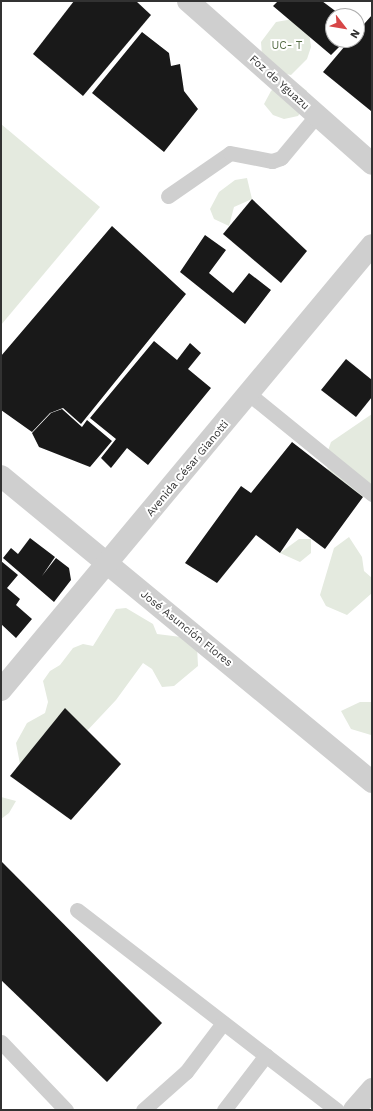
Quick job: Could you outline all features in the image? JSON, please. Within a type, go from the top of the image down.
[{"type":"street","name":"Foz de Yguazu","points":[[188,1],[316,116],[372,164]]},
{"type":"street","name":"Avenida César Gianotti","points":[[1,690],[108,565],[372,246]]},
{"type":"street","name":"José Asunción Flores","points":[[1,476],[372,782]]},
{"type":"street","points":[[354,1110],[372,1089]]},
{"type":"lane","points":[[168,196],[230,153],[272,161],[281,158],[316,116]]},
{"type":"lane","points":[[249,394],[372,494]]},
{"type":"lane","points":[[77,910],[337,1110]]},
{"type":"lane","points":[[144,1110],[186,1072],[223,1023]]},
{"type":"lane","points":[[1,1042],[66,1110]]},
{"type":"lane","points":[[224,1110],[266,1055]]},
{"type":"green space","name":"UC- T","points":[[293,19],[309,32],[311,47],[307,59],[291,75],[277,72],[262,56],[261,42],[276,22]]},
{"type":"green space","name":"UC- T","points":[[288,76],[307,91],[308,102],[298,116],[284,119],[273,115],[264,104],[271,91]]},
{"type":"green space","points":[[1,124],[100,207],[1,325]]},
{"type":"green space","points":[[247,178],[252,199],[234,207],[229,226],[214,219],[210,209],[219,192],[235,180]]},
{"type":"green space","points":[[372,414],[372,497],[363,497],[328,470],[325,459],[331,442]]},
{"type":"green space","points":[[349,537],[362,557],[364,571],[372,578],[372,593],[347,615],[326,606],[320,595],[334,548]]},
{"type":"green space","points":[[299,539],[311,539],[311,553],[300,562],[280,553]]},
{"type":"green space","points":[[126,608],[153,624],[157,634],[189,638],[197,646],[198,666],[174,686],[162,687],[152,669],[143,663],[116,700],[85,733],[20,764],[16,743],[27,723],[45,713],[48,702],[43,681],[50,671],[60,665],[73,648],[83,644],[93,646],[116,609]]},
{"type":"green space","points":[[360,702],[372,702],[371,735],[351,729],[341,711]]},
{"type":"green space","points":[[1,797],[16,801],[9,813],[1,819]]},
{"type":"building","points":[[74,1],[136,1],[151,15],[83,96],[33,54]]},
{"type":"building","name":"UC- T","points":[[278,1],[322,1],[331,8],[325,8],[325,48],[338,48],[331,55],[273,6]]},
{"type":"building","points":[[372,15],[371,111],[323,72],[343,48],[365,48],[365,23]]},
{"type":"building","points":[[142,32],[169,53],[171,66],[180,64],[184,91],[198,109],[164,152],[92,93]]},
{"type":"building","points":[[252,199],[307,251],[281,283],[223,234]]},
{"type":"building","points":[[112,226],[186,294],[81,424],[63,408],[50,413],[32,432],[1,410],[1,356]]},
{"type":"building","points":[[205,235],[226,250],[209,273],[233,293],[249,273],[271,290],[245,324],[180,272]]},
{"type":"building","points":[[154,341],[177,360],[190,343],[201,353],[188,369],[211,388],[148,465],[127,448],[111,468],[101,458],[116,439],[90,418]]},
{"type":"building","points":[[346,359],[372,380],[372,397],[356,417],[321,390]]},
{"type":"building","points":[[62,409],[82,427],[87,420],[112,441],[90,467],[39,447],[32,433],[51,413]]},
{"type":"building","points":[[292,442],[363,497],[325,549],[297,528],[280,553],[256,535],[217,583],[185,563],[241,486],[251,493]]},
{"type":"building","points":[[30,538],[55,557],[42,576],[56,558],[69,568],[71,580],[54,602],[3,558],[11,548],[18,554]]},
{"type":"building","points":[[1,561],[18,575],[7,588],[20,599],[16,605],[32,619],[16,638],[1,624]]},
{"type":"building","points":[[65,708],[121,764],[71,820],[10,776]]},
{"type":"building","points":[[1,861],[162,1023],[107,1082],[1,980]]}]
